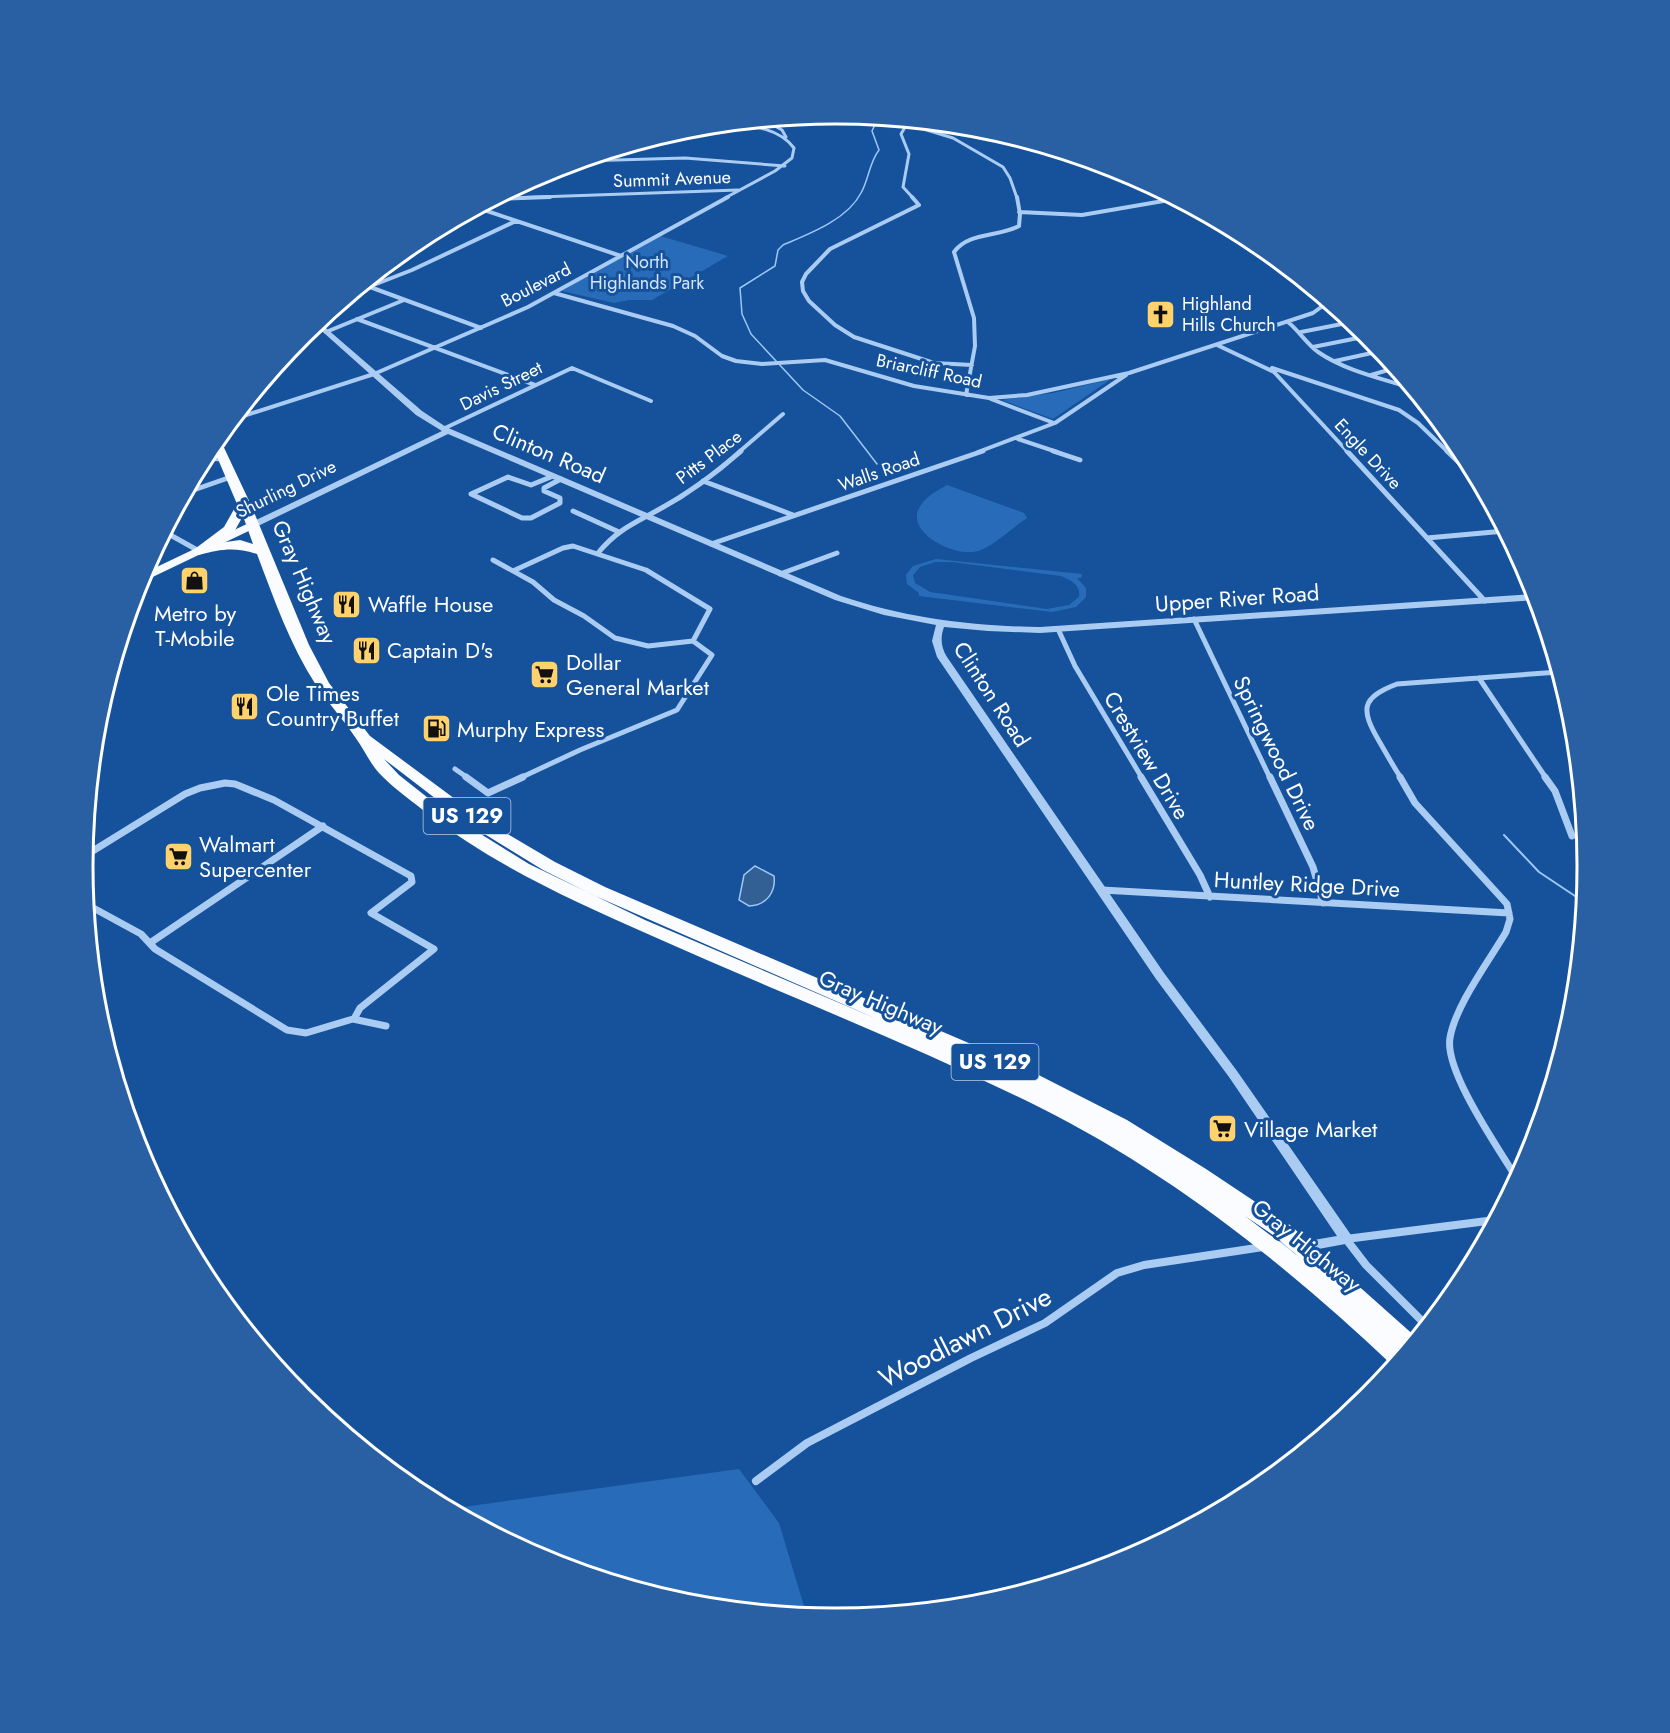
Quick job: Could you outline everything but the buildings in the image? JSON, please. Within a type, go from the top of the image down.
[{"type":"highway","name":"Gray Highway","points":[[220,451],[253,525],[261,551],[297,637],[320,680],[334,702],[362,736],[379,765],[437,814],[510,861],[595,905],[1049,1104],[1182,1183],[1272,1246],[1395,1354]]},
{"type":"highway","points":[[199,551],[229,529],[243,506]]},
{"type":"highway","points":[[199,551],[234,544],[261,551]]},
{"type":"highway","name":"Gray Highway","points":[[362,736],[453,806],[532,857],[599,891],[1006,1067],[1120,1125],[1246,1205],[1302,1247],[1406,1340]]},
{"type":"main road","name":"Shurling Drive","points":[[153,573],[253,525]]},
{"type":"street","points":[[611,159],[685,158],[785,166],[792,158],[794,150],[782,130],[777,127]]},
{"type":"street","points":[[904,128],[901,134],[909,154],[903,187],[919,205],[836,245],[806,274],[801,286],[809,301],[845,333],[934,363],[972,365]]},
{"type":"street","points":[[760,129],[786,138]]},
{"type":"street","points":[[931,131],[953,138],[1008,171],[1014,184],[1021,223],[1017,228],[966,242],[958,246],[954,252],[974,318],[975,346],[966,395]]},
{"type":"street","name":"Boulevard","points":[[246,415],[374,374],[481,328],[554,293],[785,166]]},
{"type":"street","name":"Summit Avenue","points":[[513,198],[741,190]]},
{"type":"street","points":[[1019,212],[1082,215],[1163,201]]},
{"type":"street","points":[[488,211],[621,255]]},
{"type":"street","points":[[375,285],[412,270],[516,221]]},
{"type":"street","points":[[371,288],[481,328]]},
{"type":"street","name":"Briarcliff Road","points":[[554,293],[673,326],[695,336],[722,356],[736,362],[782,363],[819,360],[900,382],[989,398],[1041,392],[1130,373],[1288,322],[1313,313],[1321,307]]},
{"type":"street","points":[[327,332],[404,299]]},
{"type":"street","points":[[357,319],[536,385]]},
{"type":"street","points":[[1288,322],[1300,332],[1305,342],[1335,361],[1399,384]]},
{"type":"street","points":[[1300,332],[1341,324]]},
{"type":"street","name":"Clinton Road","points":[[324,329],[424,417],[446,430],[780,574],[871,610],[941,624],[936,642],[942,657],[1346,1239]]},
{"type":"street","points":[[1312,347],[1356,338]]},
{"type":"street","name":"Engle Drive","points":[[1216,344],[1263,366],[1281,379],[1485,601]]},
{"type":"street","points":[[1335,361],[1371,353]]},
{"type":"street","points":[[1263,366],[1399,410],[1418,423],[1455,458]]},
{"type":"street","name":"Davis Street","points":[[446,430],[572,368],[651,401]]},
{"type":"street","points":[[1371,375],[1387,370]]},
{"type":"street","name":"Walls Road","points":[[711,544],[1017,439],[1055,423],[1130,373]]},
{"type":"street","points":[[989,398],[1055,423]]},
{"type":"street","name":"Pitts Place","points":[[598,553],[610,538],[627,525],[647,516],[716,473],[783,414]]},
{"type":"street","name":"Shurling Drive","points":[[253,525],[446,430]]},
{"type":"street","points":[[1017,439],[1080,460]]},
{"type":"street","points":[[410,449],[443,440],[468,440]]},
{"type":"street","points":[[1445,449],[1449,450]]},
{"type":"street","points":[[215,459],[224,459]]},
{"type":"street","points":[[196,489],[231,477]]},
{"type":"street","points":[[508,477],[531,485],[561,501],[526,518],[471,494],[508,477]]},
{"type":"street","points":[[531,485],[557,478]]},
{"type":"street","points":[[544,491],[544,488],[557,478]]},
{"type":"street","points":[[703,481],[794,515]]},
{"type":"street","points":[[573,511],[619,532]]},
{"type":"street","points":[[1427,538],[1497,532]]},
{"type":"street","points":[[171,536],[199,551]]},
{"type":"street","points":[[513,571],[567,546],[598,553],[646,570],[710,609],[693,641]]},
{"type":"street","points":[[780,574],[837,553]]},
{"type":"street","points":[[455,769],[488,793],[580,750],[677,710],[712,655],[693,641],[648,646],[615,638],[596,624],[554,600],[532,582],[493,560]]},
{"type":"street","name":"Upper River Road","points":[[941,624],[1009,630],[1058,628],[1527,598]]},
{"type":"street","name":"Springwood Drive","points":[[1194,619],[1310,858],[1323,903]]},
{"type":"street","name":"Crestview Drive","points":[[1058,628],[1075,666],[1200,874],[1210,897]]},
{"type":"street","points":[[1512,1170],[1453,1064],[1449,1041],[1454,1023],[1509,925],[1507,904],[1436,829],[1415,802],[1367,720],[1366,712],[1371,699],[1387,687],[1417,682],[1552,673]]},
{"type":"street","points":[[1479,678],[1555,791],[1572,836]]},
{"type":"street","points":[[94,850],[185,794],[200,788],[225,783],[235,784],[274,800],[411,876],[412,882],[371,913],[434,949],[360,1008],[354,1019]]},
{"type":"street","points":[[150,942],[323,826]]},
{"type":"street","name":"Huntley Ridge Drive","points":[[1102,890],[1509,913]]},
{"type":"street","points":[[95,909],[141,934],[155,949],[287,1030],[306,1034],[354,1019],[378,1027],[386,1026]]},
{"type":"street","points":[[1272,1246],[1302,1247],[1346,1239],[1487,1221]]},
{"type":"street","points":[[1346,1239],[1366,1265],[1422,1321]]},
{"type":"street","name":"Woodlawn Drive","points":[[756,1481],[807,1443],[1045,1323],[1117,1273],[1155,1263],[1242,1248],[1272,1246]]},
{"type":"green space","name":"North Highlands Park","points":[[657,235],[728,256],[652,300],[629,300],[614,303],[562,291]]},
{"type":"green space","points":[[1111,379],[1053,419],[1002,400],[1053,393]]},
{"type":"green space","points":[[947,485],[1024,513],[1027,518],[981,550],[959,551],[947,547],[925,534],[919,525],[917,515],[926,499]]},
{"type":"green space","points":[[936,559],[1082,574],[1081,578],[1077,578],[1086,588],[1086,597],[1076,607],[1052,612],[919,596],[919,593],[907,584],[906,575],[913,566]],"holes":[[[935,562],[952,562],[1061,576],[1077,586],[1079,597],[1069,605],[1047,609],[930,592],[915,583],[913,575],[920,567]]]},
{"type":"green space","points":[[739,1469],[779,1523],[804,1607],[738,1602],[643,1583],[551,1552],[461,1507]]},
{"type":"shaded area","points":[[755,866],[774,876],[774,882],[769,897],[761,903],[749,906],[739,900],[744,875]]},
{"type":"waterway","points":[[874,126],[872,131],[879,150],[873,160],[864,188],[855,203],[826,225],[783,245],[778,250],[775,266],[740,288],[742,314],[751,334],[803,390],[840,416],[877,464]]},
{"type":"waterway","points":[[1504,835],[1539,872],[1576,897]]},
{"type":"place","name":"Highland Hills Church","points":[[1161,314]]},
{"type":"place","name":"Metro by T-Mobile","points":[[195,581]]},
{"type":"place","name":"Waffle House","points":[[347,604]]},
{"type":"place","name":"Captain D's","points":[[366,650]]},
{"type":"place","name":"Dollar General Market","points":[[545,675]]},
{"type":"place","name":"Ole Times Country Buffet","points":[[245,706]]},
{"type":"place","name":"Murphy Express","points":[[436,729]]},
{"type":"place","name":"Walmart Supercenter","points":[[178,857]]},
{"type":"place","name":"Village Market","points":[[1223,1129]]}]
